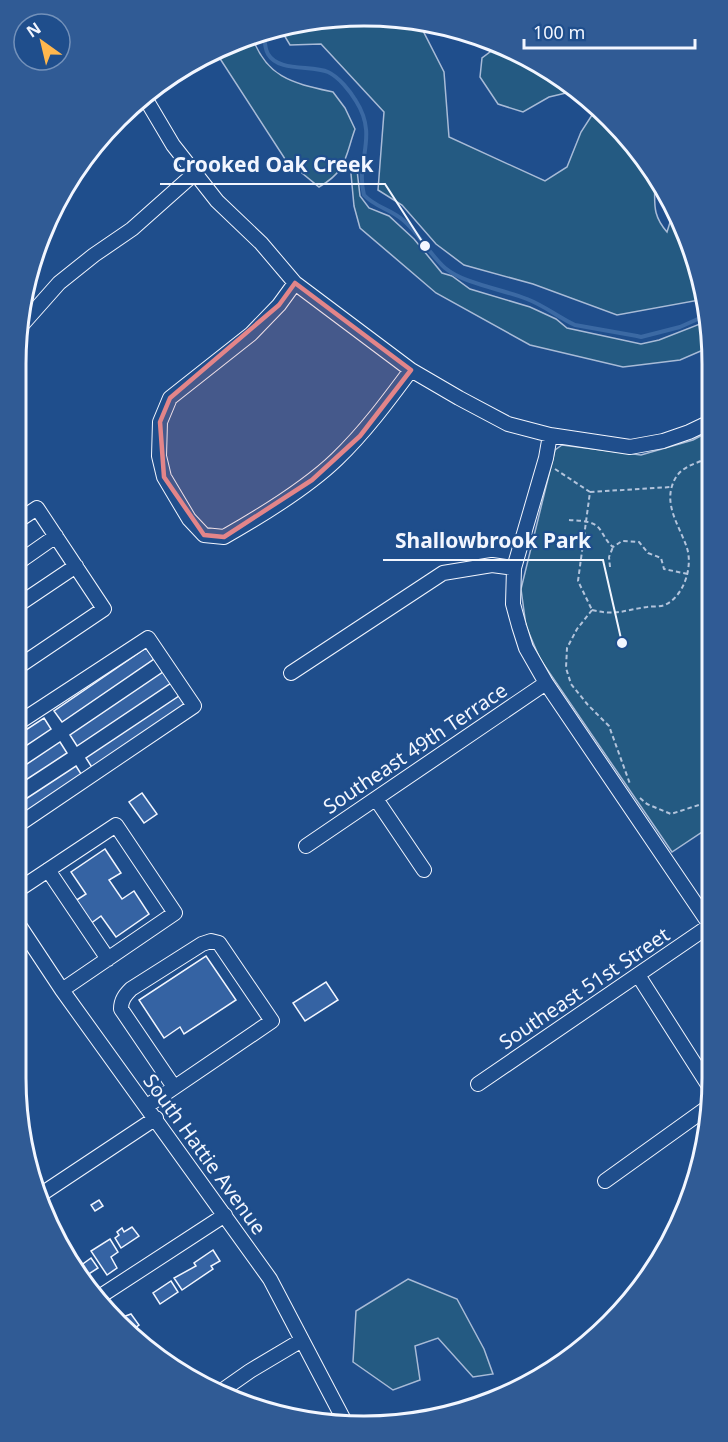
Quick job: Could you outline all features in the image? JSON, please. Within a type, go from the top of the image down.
[{"type":"street","points":[[149,103],[174,145],[217,201],[261,243],[295,283],[411,370],[508,424],[549,435],[630,447],[671,438],[702,425]]},
{"type":"street","points":[[28,317],[59,283],[132,229],[195,172]]},
{"type":"street","points":[[295,283],[251,334],[170,398],[160,422],[159,456],[164,477],[189,519],[204,535],[224,537],[312,480],[360,436],[411,370]]},
{"type":"street","points":[[549,435],[543,466],[514,568],[513,604],[526,648],[546,683],[702,911]]},
{"type":"street","points":[[26,515],[37,508],[104,609],[26,662]]},
{"type":"street","points":[[26,556],[56,536]]},
{"type":"street","points":[[291,673],[443,573],[492,565],[514,568]]},
{"type":"street","points":[[26,600],[76,566]]},
{"type":"street","points":[[26,718],[148,638],[194,706],[26,820]]},
{"type":"street","name":"Southeast 49th Terrace","points":[[306,846],[546,683]]},
{"type":"street","points":[[376,799],[424,870]]},
{"type":"street","points":[[26,885],[116,825],[175,913],[62,990]]},
{"type":"street","points":[[48,870],[108,959]]},
{"type":"street","name":"Southeast 51st Street","points":[[478,1084],[702,930]]},
{"type":"street","name":"South Hattie Avenue","points":[[26,936],[62,990],[270,1279],[342,1416]]},
{"type":"street","points":[[147,1106],[272,1021],[219,943],[211,941],[202,944],[131,989],[121,1003],[121,1009],[174,1087]]},
{"type":"street","points":[[638,975],[702,1075]]},
{"type":"street","points":[[605,1181],[701,1112]]},
{"type":"street","points":[[44,1188],[156,1118]]},
{"type":"street","points":[[104,1294],[225,1215]]},
{"type":"street","points":[[226,1388],[302,1340]]},
{"type":"path","points":[[592,610],[623,613],[665,605],[681,591],[688,574],[688,550],[671,505],[671,487],[677,475],[686,466],[702,461]]},
{"type":"path","points":[[543,466],[557,469],[590,492],[671,487]]},
{"type":"path","points":[[590,492],[578,581],[592,610]]},
{"type":"path","points":[[569,520],[593,523],[598,526],[607,542],[613,547]]},
{"type":"path","points":[[610,567],[609,557],[613,547],[622,541],[635,540],[648,553],[661,558],[664,569],[688,574]]},
{"type":"path","points":[[592,610],[567,648],[566,668],[571,684],[609,726],[635,794],[646,804],[671,814],[702,804]]},
{"type":"highlighted area","points":[[295,283],[411,370],[360,436],[312,480],[224,537],[204,535],[164,477],[160,422],[170,398],[279,305]]},
{"type":"shaded area","points":[[386,26],[423,31],[444,72],[449,137],[545,181],[567,167],[581,132],[593,116],[633,158],[654,191],[658,217],[667,232],[671,220],[685,255],[696,301],[617,315],[533,284],[464,265],[436,244],[402,205],[378,190],[384,112],[321,44],[290,45],[284,35],[320,28]]},
{"type":"shaded area","points":[[255,43],[264,60],[282,76],[333,92],[345,108],[355,129],[344,162],[328,181],[319,187],[285,159],[219,58]]},
{"type":"shaded area","points":[[494,51],[514,60],[567,93],[549,97],[523,112],[498,104],[480,77],[482,58]]},
{"type":"shaded area","points":[[354,169],[357,170],[360,196],[369,208],[389,216],[414,239],[442,273],[452,276],[470,289],[530,307],[556,319],[567,328],[641,344],[659,340],[700,324],[702,350],[680,360],[623,367],[530,345],[436,293],[360,228],[354,206],[351,174]]},
{"type":"shaded area","points":[[702,435],[702,832],[672,852],[540,659],[526,626],[521,589],[555,450],[562,445],[641,455]]},
{"type":"shaded area","points":[[408,1279],[457,1299],[484,1349],[493,1374],[473,1377],[438,1338],[415,1346],[420,1380],[393,1390],[353,1362],[356,1311]]},
{"type":"building","points":[[146,648],[154,659],[62,722],[54,711]]},
{"type":"building","points":[[163,672],[171,683],[77,746],[70,735]]},
{"type":"building","points":[[179,696],[186,707],[93,769],[86,758]]},
{"type":"building","points":[[44,718],[51,729],[26,746],[26,730]]},
{"type":"building","points":[[60,742],[67,753],[26,780],[26,765]]},
{"type":"building","points":[[76,766],[83,777],[26,815],[26,799]]},
{"type":"building","points":[[142,793],[157,814],[144,823],[129,802]]},
{"type":"building","points":[[105,849],[121,873],[109,880],[122,899],[134,891],[149,914],[116,937],[101,916],[90,924],[75,901],[86,894],[71,872]]},
{"type":"building","points":[[206,956],[236,1000],[184,1034],[180,1027],[164,1038],[139,1000]]},
{"type":"building","points":[[326,982],[338,1000],[305,1021],[293,1003]]},
{"type":"building","points":[[99,1200],[103,1206],[95,1211],[91,1205]]},
{"type":"building","points":[[132,1227],[139,1236],[121,1248],[115,1238],[119,1235],[117,1232],[122,1228],[124,1232]]},
{"type":"building","points":[[110,1239],[118,1252],[111,1257],[117,1268],[107,1275],[91,1251]]},
{"type":"building","points":[[213,1250],[220,1261],[211,1266],[213,1269],[182,1290],[174,1278],[196,1266],[194,1263]]},
{"type":"building","points":[[91,1258],[98,1268],[88,1274],[82,1265]]},
{"type":"building","points":[[171,1281],[178,1292],[160,1304],[153,1293]]},
{"type":"building","points":[[131,1314],[139,1325],[136,1327],[124,1316]]},
{"type":"waterway","points":[[265,40],[268,54],[273,60],[287,66],[328,72],[347,89],[363,114],[366,126],[362,171],[364,195],[403,220],[439,262],[453,274],[527,299],[575,325],[641,337],[680,327],[700,318]]},
{"type":"place","name":"Crooked Oak Creek","points":[[425,246]]},
{"type":"place","name":"Shallowbrook Park","points":[[622,643]]}]
